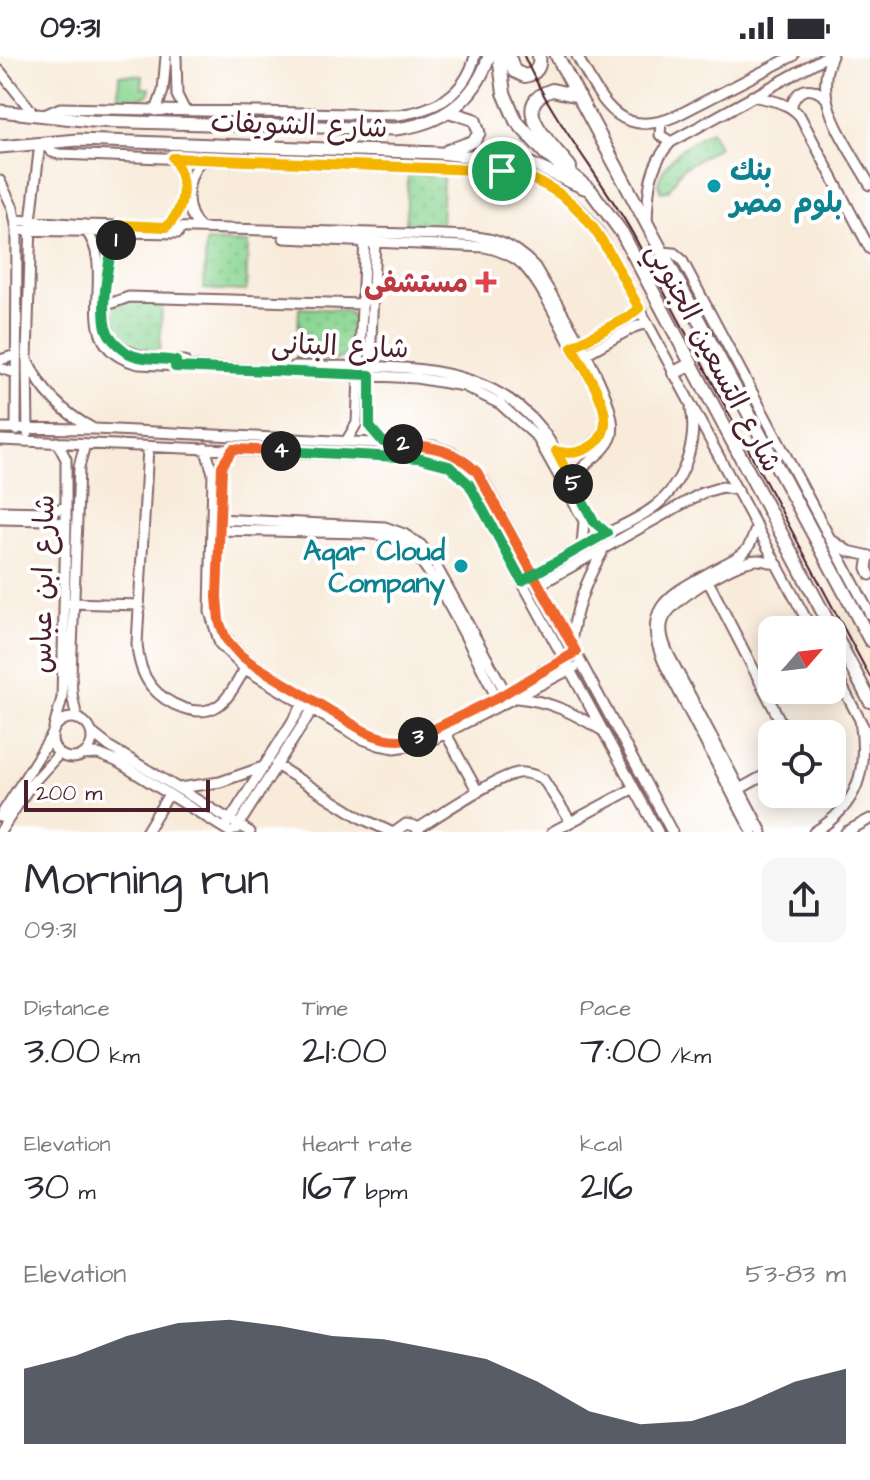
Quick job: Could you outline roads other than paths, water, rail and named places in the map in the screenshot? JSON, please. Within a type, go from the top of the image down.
[{"type":"highway","name":"شارع التسعين الجنوبي","points":[[499,56],[504,93],[516,121],[545,153],[591,191],[622,233],[870,701]]},
{"type":"highway","points":[[509,56],[514,71],[525,76],[536,72],[539,56]]},
{"type":"highway","name":"شارع التسعين الجنوبي","points":[[557,56],[870,640]]},
{"type":"highway","points":[[578,179],[541,132],[532,111],[534,103],[545,92],[559,90],[579,96]]},
{"type":"highway","points":[[674,373],[691,364]]},
{"type":"highway","points":[[760,436],[773,428]]},
{"type":"main road","name":"شارع الشويفات","points":[[0,111],[92,121],[380,130],[409,128],[450,112],[471,93],[489,56]]},
{"type":"main road","points":[[439,153],[470,143],[479,133],[475,120],[450,112]]},
{"type":"main road","name":"شارع الشويفات","points":[[0,147],[78,140],[439,153],[529,163],[591,191]]},
{"type":"street","points":[[156,111],[163,91],[166,56]]},
{"type":"street","points":[[176,56],[177,95],[185,111]]},
{"type":"street","points":[[0,71],[39,114],[60,108],[383,116],[409,114],[436,106],[467,79],[475,56]]},
{"type":"street","points":[[577,56],[601,99],[615,115],[635,123],[661,122],[793,56]]},
{"type":"street","points":[[647,224],[651,175],[658,157],[671,142],[830,56]]},
{"type":"street","points":[[830,56],[824,79],[825,97],[870,185]]},
{"type":"street","points":[[791,108],[797,94],[804,89],[816,90],[825,97]]},
{"type":"street","points":[[752,96],[791,108],[805,125],[870,249]]},
{"type":"street","points":[[661,122],[660,135],[671,142]]},
{"type":"street","points":[[41,143],[59,154],[502,171],[533,179],[570,201],[586,215],[599,233],[805,616]]},
{"type":"street","points":[[16,440],[16,373],[21,356],[41,143]]},
{"type":"street","points":[[166,227],[175,217],[182,199],[182,177],[173,158]]},
{"type":"street","points":[[201,228],[191,215],[188,200],[192,173],[202,159]]},
{"type":"street","points":[[0,181],[17,225],[21,356],[28,440]]},
{"type":"street","points":[[17,225],[370,239],[484,237],[509,245],[535,267],[575,346],[608,399],[614,424],[609,441],[580,470],[574,485]]},
{"type":"street","name":"شارع البتانى","points":[[86,228],[98,252],[107,329],[124,350],[140,357],[175,364],[460,375],[483,384],[523,410],[542,430],[594,522],[607,533]]},
{"type":"street","points":[[121,229],[201,228],[245,233]]},
{"type":"street","name":"شارع البتانى","points":[[102,285],[121,229]]},
{"type":"street","points":[[370,239],[363,304],[368,421],[377,439],[383,442]]},
{"type":"street","points":[[347,440],[357,423],[365,371],[370,239]]},
{"type":"street","points":[[662,252],[674,253],[682,260],[870,614]]},
{"type":"street","points":[[102,285],[129,297]]},
{"type":"street","points":[[102,302],[129,297],[363,304]]},
{"type":"street","points":[[575,346],[639,308]]},
{"type":"street","points":[[581,356],[647,323]]},
{"type":"street","points":[[0,360],[21,356]]},
{"type":"street","points":[[21,356],[49,395],[70,415],[95,429]]},
{"type":"street","points":[[556,451],[565,454],[584,450],[599,440],[605,427],[604,407],[581,356]]},
{"type":"street","points":[[0,368],[16,373]]},
{"type":"street","name":"شارع البتانى","points":[[365,371],[464,386],[512,413],[537,437],[581,514],[585,528],[582,546]]},
{"type":"street","points":[[522,581],[653,508],[675,484],[692,441],[693,418],[687,397]]},
{"type":"street","points":[[0,428],[347,440],[433,446],[453,453],[469,464],[484,482],[672,832]]},
{"type":"street","points":[[0,440],[418,458],[449,466],[469,484],[658,832]]},
{"type":"street","name":"شارع ابن عباس","points":[[57,442],[66,459],[72,694],[77,719]]},
{"type":"street","name":"شارع ابن عباس","points":[[0,817],[53,732],[62,698],[79,467],[85,444]]},
{"type":"street","points":[[148,447],[137,644],[143,672],[150,685],[173,703],[187,709],[209,710],[225,699],[245,669]]},
{"type":"street","points":[[205,448],[213,473],[217,613],[226,639],[239,654],[360,738],[379,745],[414,747],[582,663]]},
{"type":"street","points":[[216,519],[221,473],[233,449]]},
{"type":"street","points":[[527,591],[707,491],[722,487],[738,490]]},
{"type":"street","points":[[0,511],[49,512],[66,507]]},
{"type":"street","points":[[0,519],[52,520],[66,524]]},
{"type":"street","points":[[216,519],[391,528],[408,536],[424,548],[447,596],[505,699]]},
{"type":"street","points":[[757,526],[744,553],[675,603],[668,610],[662,626],[667,651],[692,707],[736,791],[762,832]]},
{"type":"street","points":[[216,530],[363,533],[390,537],[406,545],[420,559],[447,596]]},
{"type":"street","points":[[216,530],[211,623],[220,644],[245,669],[310,703]]},
{"type":"street","points":[[832,541],[848,551],[870,556],[867,568],[870,575]]},
{"type":"street","points":[[505,699],[564,658],[573,647],[575,615],[583,588],[604,550]]},
{"type":"street","points":[[707,579],[748,561],[761,560],[778,565]]},
{"type":"street","points":[[707,579],[780,720]]},
{"type":"street","points":[[69,603],[139,605]]},
{"type":"street","points":[[846,694],[870,739]]},
{"type":"street","points":[[505,699],[535,700],[564,708],[604,731]]},
{"type":"street","points":[[231,827],[276,765],[310,703]]},
{"type":"street","points":[[231,827],[239,806],[263,767],[310,703]]},
{"type":"street","points":[[231,827],[217,811],[110,747],[77,719],[64,719],[53,732],[53,745],[59,754],[71,758],[98,754],[116,761],[231,827],[250,832]]},
{"type":"street","points":[[814,832],[839,812],[856,787],[863,759],[860,720]]},
{"type":"street","points":[[444,730],[478,792]]},
{"type":"street","points":[[82,755],[91,742],[91,732]]},
{"type":"street","points":[[0,832],[30,786],[59,754]]},
{"type":"street","points":[[276,765],[361,818],[393,832],[406,824],[418,830],[512,774],[535,775],[549,785],[571,822]]},
{"type":"street","points":[[179,788],[220,782],[263,767]]},
{"type":"street","points":[[736,791],[758,779]]},
{"type":"street","points":[[552,832],[634,788]]},
{"type":"street","points":[[736,791],[752,832]]},
{"type":"street","points":[[146,832],[169,794]]},
{"type":"street","points":[[217,811],[239,806]]},
{"type":"street","points":[[846,832],[858,829],[870,819]]},
{"type":"railway","points":[[524,56],[562,125],[633,234],[870,677]]},
{"type":"place","name":"بنك بلوم مصر","points":[[714,186]]},
{"type":"place","name":"مستشفى","points":[[486,282]]},
{"type":"place","name":"Aqar Cloud Company","points":[[461,566]]}]
